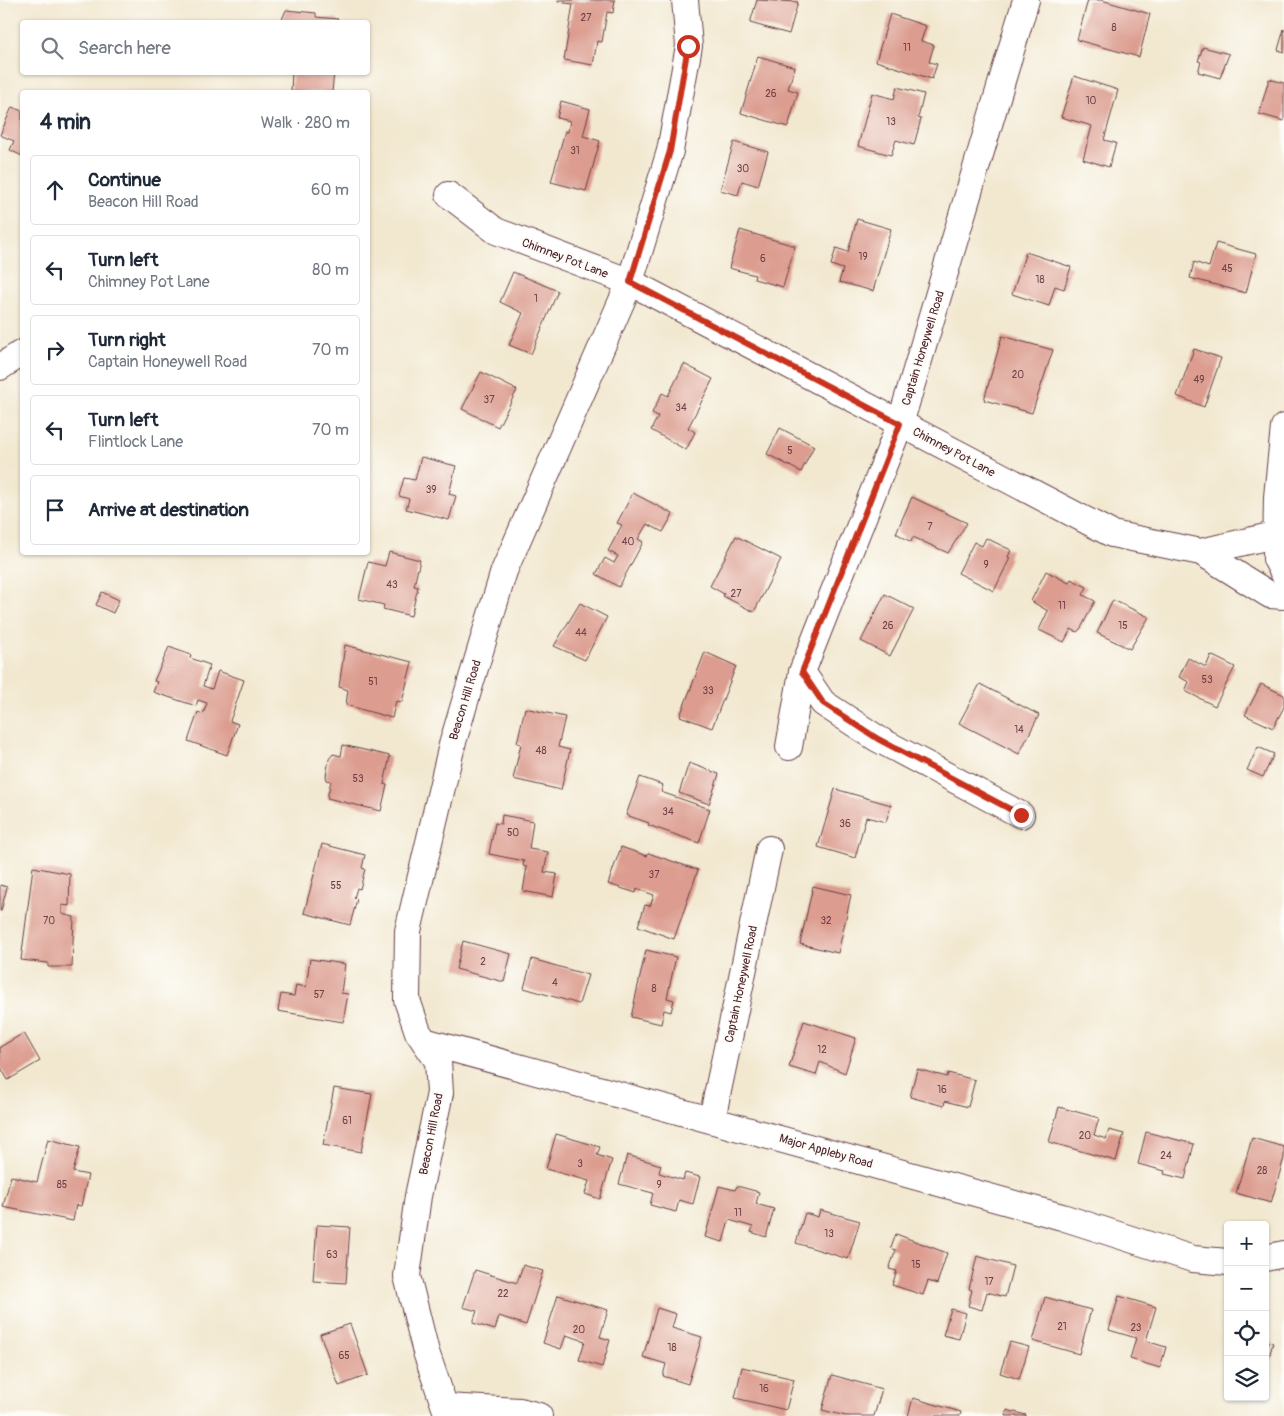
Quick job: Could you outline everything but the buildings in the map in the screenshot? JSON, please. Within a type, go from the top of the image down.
[{"type":"street","name":"Beacon Hill Road","points":[[446,1412],[426,1352],[407,1276],[418,1196],[440,1093],[438,1061],[418,1032],[408,1000],[408,931],[452,745],[504,570],[630,282],[670,151],[688,46],[685,0]]},
{"type":"street","name":"Captain Honeywell Road","points":[[789,748],[802,672],[900,424],[1026,0]]},
{"type":"street","name":"Chimney Pot Lane","points":[[450,195],[496,231],[630,282],[1112,534],[1201,552],[1270,596],[1284,596]]},
{"type":"street","points":[[0,367],[20,354]]},
{"type":"street","points":[[1284,427],[1278,497],[1281,536],[1276,559],[1284,574]]},
{"type":"street","name":"Chimney Pot Lane","points":[[1201,552],[1281,536]]},
{"type":"street","points":[[802,672],[823,703],[878,739],[1021,815]]},
{"type":"street","name":"Captain Honeywell Road","points":[[712,1119],[769,849]]},
{"type":"street","name":"Major Appleby Road","points":[[424,1041],[1062,1217],[1193,1259],[1224,1262]]},
{"type":"street","points":[[1269,1257],[1284,1254]]},
{"type":"street","points":[[446,1412],[520,1412],[539,1416]]},
{"type":"route","points":[[688,46],[670,151],[630,282],[900,424],[802,672],[823,703],[878,739],[1021,815]]}]
